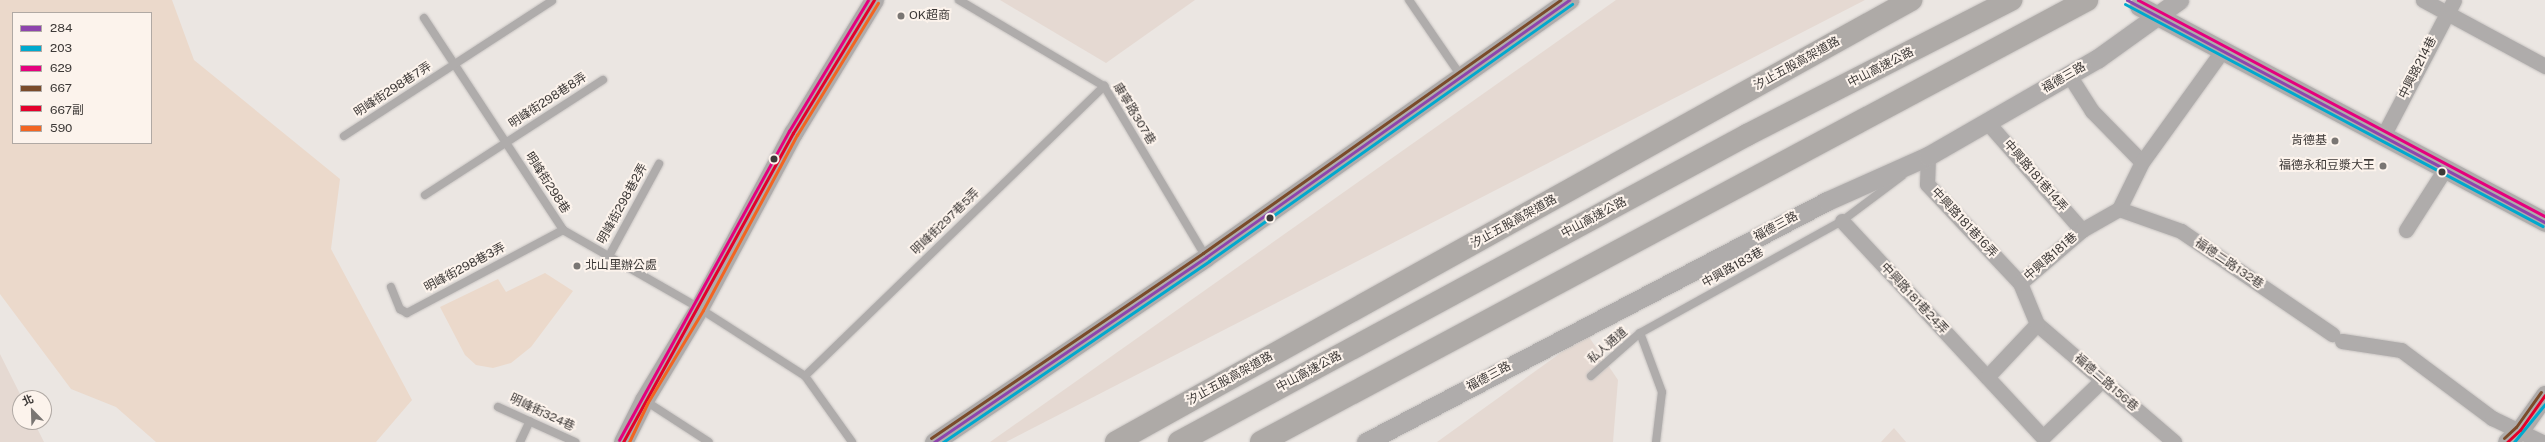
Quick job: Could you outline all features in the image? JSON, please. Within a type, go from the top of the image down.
[{"type":"highway","name":"汐止五股高架道路","points":[[1116,442],[1910,0]]},
{"type":"highway","name":"中山高速公路","points":[[1180,442],[1740,139],[2012,0]]},
{"type":"highway","points":[[1261,442],[2087,0]]},
{"type":"street","points":[[623,442],[644,400],[699,308],[793,133],[874,0]]},
{"type":"street","points":[[934,442],[1206,257],[1569,0]]},
{"type":"street","name":"福德三路","points":[[1366,442],[1827,201],[1928,156],[2097,59],[2146,11],[2179,0]]},
{"type":"street","points":[[2423,0],[2451,6],[2545,66]]},
{"type":"street","name":"中興路214巷","points":[[2383,136],[2451,6]]},
{"type":"street","points":[[2146,11],[2545,222]]},
{"type":"street","points":[[2119,209],[2142,162],[2222,51]]},
{"type":"street","points":[[2069,75],[2092,111],[2142,162]]},
{"type":"street","name":"中興路181巷14弄","points":[[1987,122],[2082,230]]},
{"type":"street","name":"中興路181巷16弄","points":[[1928,156],[1927,184],[2020,283]]},
{"type":"street","points":[[2406,230],[2445,169]]},
{"type":"street","name":"中興路181巷","points":[[2037,324],[2020,283],[2082,230],[2119,209]]},
{"type":"street","name":"福德二路132巷","points":[[2119,209],[2180,231],[2337,337],[2400,350],[2492,418],[2513,436],[2542,442]]},
{"type":"street","name":"中興路181巷24弄","points":[[1842,221],[2043,437],[2102,380]]},
{"type":"street","points":[[1987,377],[2037,324]]},
{"type":"street","name":"福德二路156巷","points":[[2037,324],[2174,442]]},
{"type":"street","points":[[2513,436],[2545,395]]},
{"type":"lane","name":"康寧路307巷","points":[[959,0],[1104,86],[1206,257]]},
{"type":"lane","points":[[1409,0],[1461,76]]},
{"type":"lane","name":"明峰街298巷7弄","points":[[344,136],[552,1]]},
{"type":"lane","name":"明峰街298巷","points":[[424,18],[563,230],[699,308],[805,376]]},
{"type":"lane","name":"明峰街298巷8弄","points":[[425,195],[603,80]]},
{"type":"lane","name":"明峰街297巷5弄","points":[[805,376],[1104,86]]},
{"type":"lane","name":"中興路183巷","points":[[1640,333],[1842,221],[1928,156]]},
{"type":"lane","name":"明峰街298巷2弄","points":[[609,256],[659,164]]},
{"type":"lane","name":"明峰街298巷3弄","points":[[392,287],[400,309],[407,313],[563,230]]},
{"type":"lane","points":[[1640,333],[1662,392],[1656,442]]},
{"type":"lane","name":"私人通道","points":[[1591,376],[1640,333]]},
{"type":"lane","points":[[805,376],[852,442]]},
{"type":"lane","points":[[644,400],[709,442]]},
{"type":"lane","name":"明峰街324巷","points":[[498,406],[575,442]]},
{"type":"lane","points":[[520,442],[530,421]]},
{"type":"shaded area","points":[[0,0],[172,0],[194,60],[340,179],[331,249],[412,400],[376,442],[156,442],[116,407],[71,389],[0,294]]},
{"type":"shaded area","points":[[1000,0],[1195,0],[1106,63]]},
{"type":"shaded area","points":[[1616,0],[1865,0],[1006,442],[990,442]]},
{"type":"shaded area","points":[[545,273],[573,291],[531,347],[511,363],[493,368],[476,365],[465,355],[440,307],[498,279],[506,292]]},
{"type":"shaded area","points":[[1587,334],[1618,380],[1613,442],[1437,442]]},
{"type":"shaded area","points":[[0,354],[18,390],[12,390],[12,430],[38,430],[44,442],[0,442]]},
{"type":"shaded area","points":[[1894,428],[1906,442],[1881,442]]},
{"type":"transit line","name":"629","points":[[619,440],[789,131],[868,0]]},
{"type":"transit line","name":"667副","points":[[623,442],[793,133],[874,0]]},
{"type":"transit line","name":"667","points":[[931,438],[1203,253],[1560,0]]},
{"type":"transit line","name":"284","points":[[934,442],[1206,257],[1569,0]]},
{"type":"transit line","name":"284","points":[[2127,0],[2545,222]]},
{"type":"transit line","name":"629","points":[[2138,0],[2545,216]]},
{"type":"transit line","name":"590","points":[[629,442],[648,402],[703,310],[797,135],[878,3]]},
{"type":"transit line","name":"203","points":[[943,442],[1209,261],[1572,4]]},
{"type":"transit line","name":"203","points":[[2125,4],[2543,226]]},
{"type":"transit line","name":"667","points":[[2504,438],[2516,427],[2541,392]]},
{"type":"transit line","name":"667副","points":[[2507,442],[2520,430],[2545,395]]},
{"type":"transit line","name":"203","points":[[2514,442],[2545,404]]},
{"type":"place","name":"OK超商","points":[[901,16]]},
{"type":"place","name":"肯德基","points":[[2335,141]]},
{"type":"place","name":"福德永和豆漿大王","points":[[2383,166]]},
{"type":"place","name":"北山里辦公處","points":[[577,266]]}]
